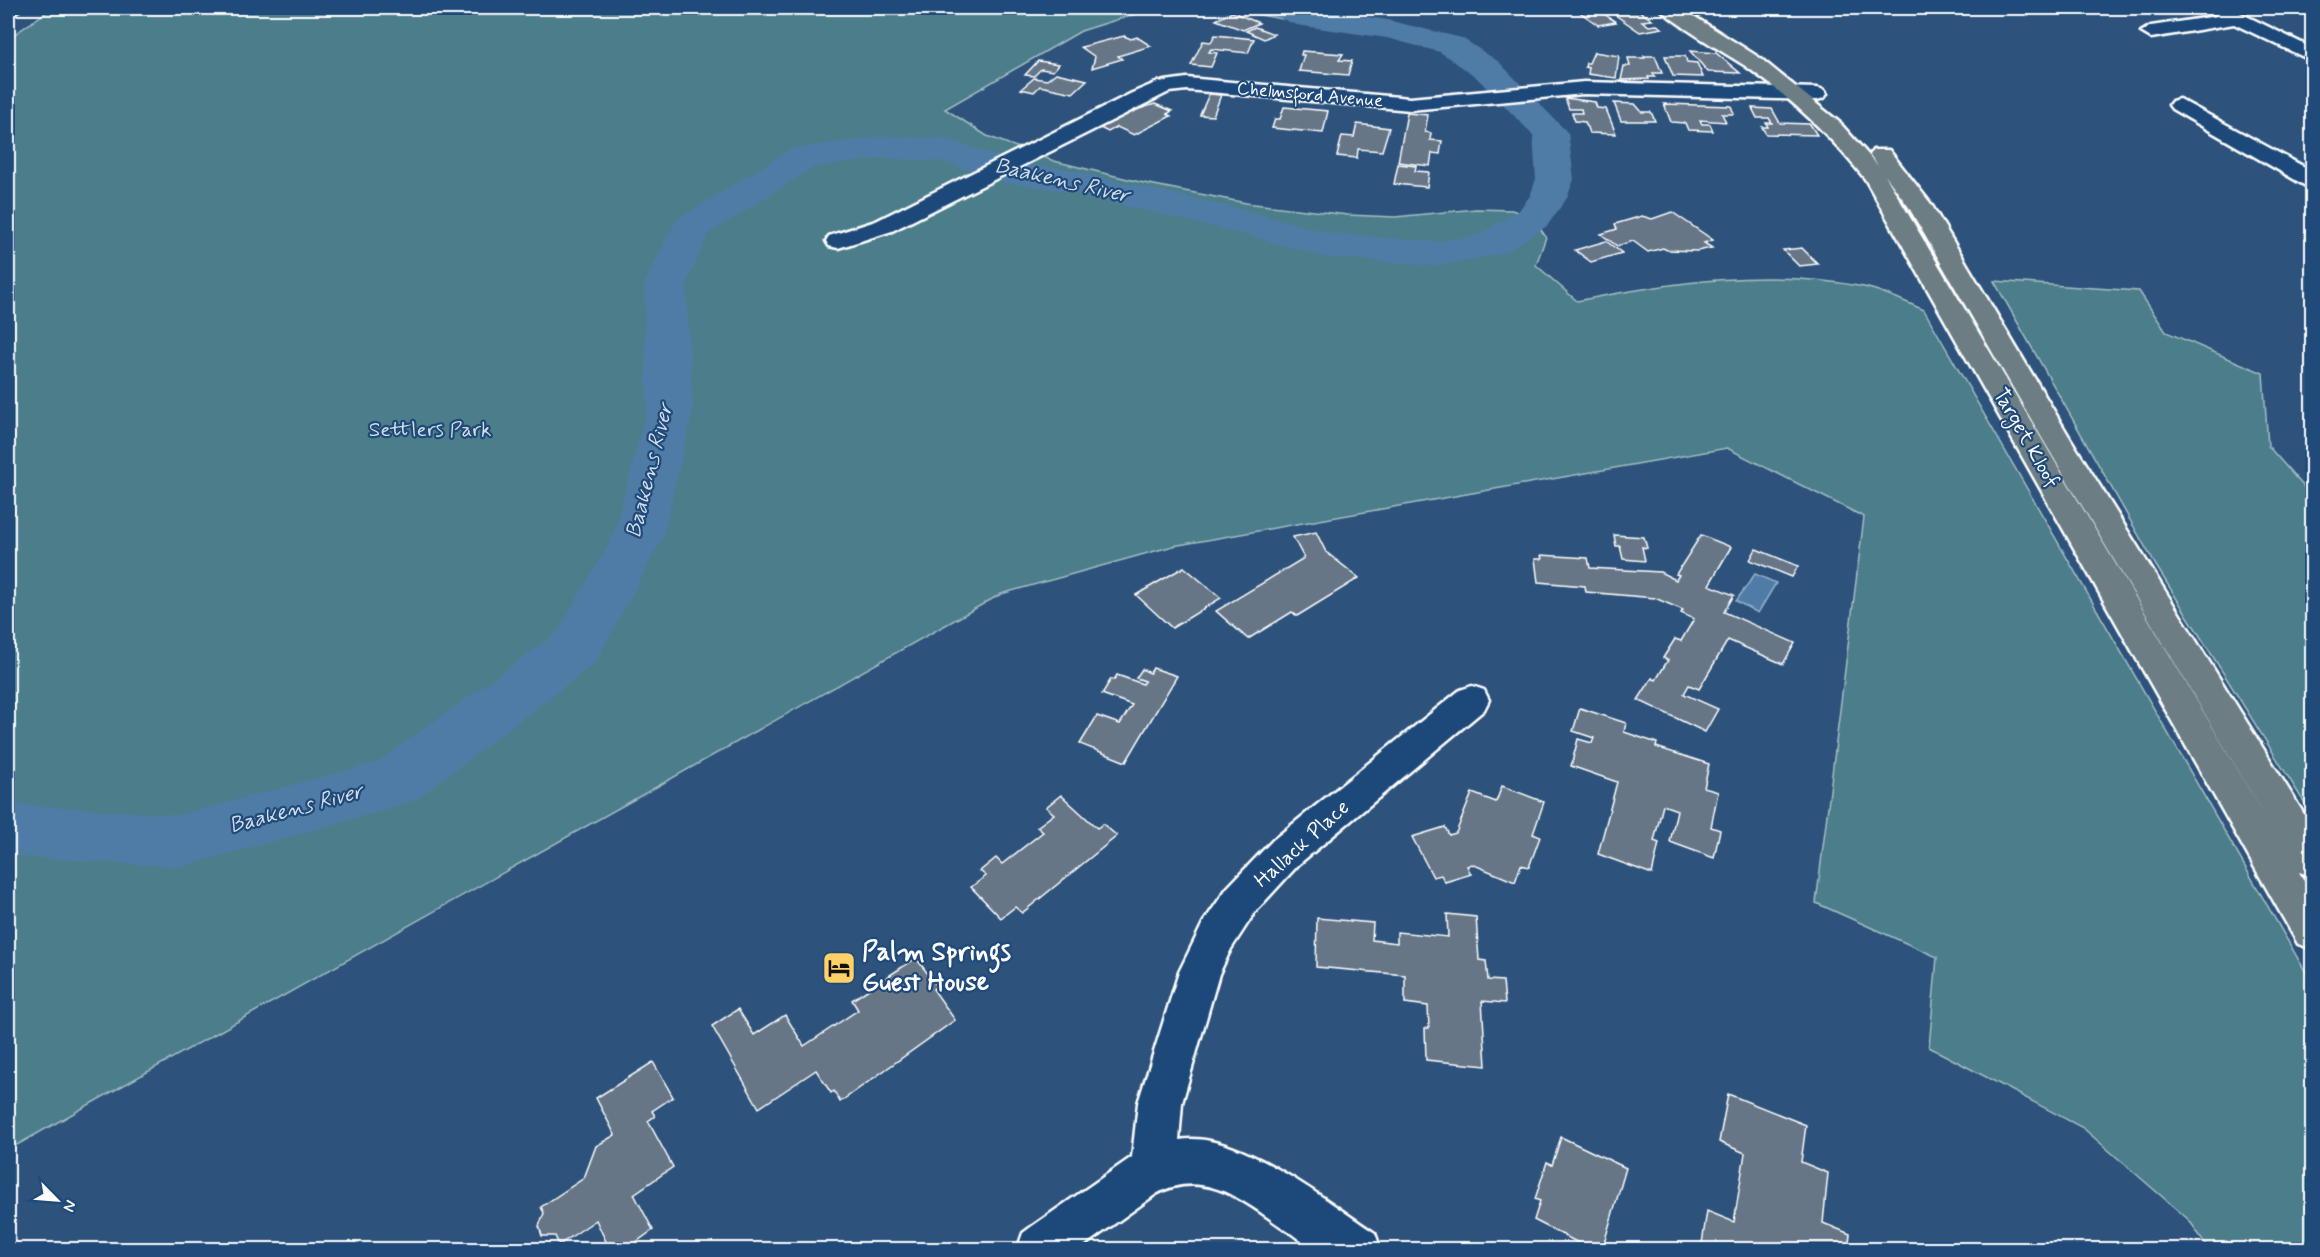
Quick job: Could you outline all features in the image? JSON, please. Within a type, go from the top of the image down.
[{"type":"main road","name":"Target Kloof","points":[[1669,8],[1806,94],[1835,107],[1895,170],[1954,261],[2056,438],[2313,860]]},
{"type":"main road","name":"Target Kloof","points":[[1691,8],[1806,94],[1856,150],[1875,177],[2313,932]]},
{"type":"main road","points":[[1924,261],[1954,261]]},
{"type":"street","points":[[8,11],[13,8]]},
{"type":"street","points":[[2216,8],[2313,55]]},
{"type":"street","points":[[2151,32],[2236,18]]},
{"type":"street","name":"Chelmsford Avenue","points":[[838,241],[884,226],[1147,93],[1176,84],[1410,104],[1542,90],[1608,88],[1806,94]]},
{"type":"street","points":[[2179,105],[2313,180]]},
{"type":"street","name":"Hallack Place","points":[[1154,1167],[1160,1103],[1199,972],[1217,936],[1241,900],[1286,852],[1472,700]]},
{"type":"street","points":[[1040,1250],[1135,1178],[1154,1167],[1185,1161],[1218,1164],[1239,1172],[1358,1250]]},
{"type":"green space","name":"Settlers Park","points":[[52,8],[1154,8],[1081,31],[945,109],[987,136],[1054,161],[1144,183],[1246,203],[1348,215],[1395,217],[1476,209],[1512,210],[1533,218],[1546,237],[1536,265],[1577,301],[1684,283],[1792,278],[1864,287],[1924,310],[2312,983],[2312,1249],[2209,1249],[2189,1220],[2083,1128],[1929,1047],[1937,957],[1816,903],[1864,517],[1727,448],[1173,546],[1001,594],[8,1150],[8,39]]},
{"type":"green space","points":[[1223,8],[1288,8],[1282,19]]},
{"type":"green space","points":[[1994,281],[2139,291],[2166,332],[2263,373],[2268,446],[2312,496],[2312,815],[2155,564]]},
{"type":"water","points":[[1755,574],[1776,583],[1758,613],[1736,601]]},
{"type":"building","points":[[1574,8],[1587,8],[1595,13],[1601,12],[1616,22],[1598,25]]},
{"type":"building","points":[[1605,8],[1638,10],[1652,20],[1642,21],[1649,26],[1657,25],[1662,28],[1640,32]]},
{"type":"building","points":[[1232,12],[1259,23],[1243,30],[1216,20]]},
{"type":"building","points":[[1255,27],[1274,34],[1264,39],[1246,31]]},
{"type":"building","points":[[1215,35],[1254,39],[1248,53],[1211,49],[1209,52],[1217,53],[1211,67],[1191,65],[1203,41],[1211,42]]},
{"type":"building","points":[[1124,36],[1131,39],[1137,37],[1151,46],[1118,56],[1122,59],[1092,68],[1095,57],[1081,47]]},
{"type":"building","points":[[1302,51],[1343,54],[1339,60],[1352,61],[1348,75],[1299,71],[1304,55],[1301,55]]},
{"type":"building","points":[[1690,51],[1716,53],[1740,73],[1708,72]]},
{"type":"building","points":[[1594,52],[1619,56],[1616,78],[1588,74],[1589,68],[1585,67],[1586,63],[1589,63]]},
{"type":"building","points":[[1644,56],[1655,56],[1662,73],[1653,73],[1655,77],[1648,77],[1649,79],[1621,80],[1624,66],[1630,66],[1628,58],[1645,58]]},
{"type":"building","points":[[1665,56],[1685,56],[1687,62],[1697,63],[1703,77],[1673,76]]},
{"type":"building","points":[[1038,61],[1059,64],[1053,71],[1041,69],[1034,76],[1025,75]]},
{"type":"building","points":[[1056,73],[1087,80],[1073,93],[1040,86],[1034,92],[1021,89],[1034,78],[1047,80]]},
{"type":"building","points":[[1209,94],[1221,95],[1213,116],[1200,115]]},
{"type":"building","points":[[1565,98],[1595,102],[1597,108],[1606,109],[1616,134],[1589,133],[1585,122],[1575,121],[1572,113],[1582,113],[1581,109],[1569,109]]},
{"type":"building","points":[[1614,103],[1635,104],[1642,112],[1651,112],[1655,121],[1621,121]]},
{"type":"building","points":[[1155,104],[1172,111],[1167,114],[1171,116],[1134,135],[1117,127],[1108,132],[1098,127],[1126,113]]},
{"type":"building","points":[[1664,104],[1731,106],[1734,114],[1722,114],[1726,122],[1700,120],[1702,124],[1710,124],[1713,131],[1688,130],[1685,123],[1671,122]]},
{"type":"building","points":[[1284,107],[1328,111],[1323,133],[1272,128],[1275,119],[1280,119]]},
{"type":"building","points":[[1752,108],[1772,109],[1780,123],[1810,124],[1817,135],[1766,134],[1762,127],[1768,127],[1766,123],[1772,123],[1769,118],[1757,118]]},
{"type":"building","points":[[1407,113],[1428,115],[1425,132],[1431,133],[1430,140],[1442,141],[1440,154],[1432,153],[1430,166],[1398,162]]},
{"type":"building","points":[[1357,124],[1389,128],[1382,151],[1358,149],[1357,158],[1337,156],[1342,136],[1354,137]]},
{"type":"building","points":[[1398,164],[1416,166],[1415,171],[1429,172],[1427,187],[1394,184]]},
{"type":"building","points":[[1672,212],[1713,240],[1704,243],[1712,248],[1697,251],[1663,248],[1648,252],[1633,241],[1617,246],[1601,234],[1617,229],[1615,224],[1642,216],[1652,219]]},
{"type":"building","points":[[1606,241],[1622,253],[1591,262],[1575,250]]},
{"type":"building","points":[[1802,248],[1818,264],[1799,266],[1783,250]]},
{"type":"building","points":[[1316,532],[1326,552],[1359,578],[1297,616],[1292,612],[1248,639],[1216,611],[1304,558],[1293,537]]},
{"type":"building","points":[[1614,535],[1644,537],[1647,548],[1642,547],[1645,561],[1623,559],[1620,546],[1616,546]]},
{"type":"building","points":[[1701,535],[1731,547],[1709,585],[1734,595],[1724,612],[1795,643],[1783,664],[1728,640],[1699,689],[1689,685],[1684,694],[1718,709],[1705,732],[1638,700],[1652,678],[1656,680],[1668,660],[1663,658],[1675,639],[1681,641],[1694,619],[1681,613],[1683,610],[1655,598],[1586,592],[1585,586],[1538,582],[1535,559],[1542,559],[1541,555],[1588,558],[1590,568],[1660,572],[1676,580],[1679,575],[1676,574]]},
{"type":"building","points":[[1756,549],[1798,566],[1792,577],[1750,560]]},
{"type":"building","points":[[1184,567],[1221,598],[1172,628],[1136,595]]},
{"type":"building","points":[[1153,668],[1177,676],[1126,762],[1080,744],[1097,716],[1120,724],[1132,705],[1102,694],[1111,679],[1114,680],[1117,675],[1143,684],[1145,681],[1136,678],[1142,669],[1150,673]]},
{"type":"building","points":[[1580,708],[1626,723],[1624,732],[1657,743],[1656,747],[1709,764],[1704,788],[1718,792],[1711,827],[1720,830],[1714,858],[1670,842],[1677,810],[1663,805],[1654,841],[1659,843],[1652,874],[1598,854],[1617,782],[1571,766],[1578,739],[1592,743],[1594,738],[1573,731]]},
{"type":"building","points":[[1502,786],[1544,802],[1533,834],[1540,837],[1529,867],[1521,865],[1515,882],[1472,864],[1467,866],[1471,874],[1445,882],[1441,875],[1433,877],[1412,837],[1445,827],[1449,835],[1456,833],[1472,793],[1496,802]]},
{"type":"building","points":[[1061,795],[1097,828],[1103,824],[1117,836],[1022,913],[1015,907],[1001,918],[971,887],[986,876],[980,871],[996,858],[1002,864],[1043,832],[1037,827],[1054,814],[1046,807]]},
{"type":"building","points":[[1447,914],[1476,917],[1479,960],[1486,961],[1488,980],[1503,981],[1505,1003],[1482,1001],[1486,1066],[1426,1060],[1425,1028],[1429,1028],[1428,1006],[1405,1003],[1405,975],[1316,967],[1317,918],[1373,923],[1372,940],[1397,943],[1397,932],[1448,937]]},
{"type":"building","points":[[916,958],[937,986],[933,989],[955,1020],[840,1102],[816,1070],[759,1108],[712,1026],[738,1009],[754,1035],[785,1015],[804,1046],[858,1010],[852,1000]]},
{"type":"building","points":[[653,1062],[673,1097],[652,1111],[655,1116],[648,1121],[673,1167],[634,1194],[653,1230],[625,1250],[610,1250],[596,1220],[559,1245],[555,1236],[542,1236],[539,1226],[544,1213],[541,1207],[584,1178],[596,1146],[615,1135],[596,1098]]},
{"type":"building","points":[[1728,1094],[1806,1125],[1801,1162],[1828,1173],[1823,1223],[1850,1234],[1848,1250],[1701,1250],[1707,1211],[1734,1222],[1745,1153],[1719,1142]]},
{"type":"building","points":[[1561,1137],[1626,1168],[1602,1250],[1592,1250],[1534,1220],[1540,1201],[1535,1199],[1547,1162],[1552,1165]]},
{"type":"waterway","name":"Baakens River","points":[[8,830],[180,841],[396,782],[576,648],[638,537],[670,409],[665,285],[691,228],[804,157],[885,147],[946,150],[1016,174],[1065,180],[1142,200],[1256,225],[1325,245],[1436,254],[1490,245],[1533,218],[1548,198],[1555,179],[1550,133],[1487,69],[1451,45],[1387,29],[1308,18],[1281,8]]},
{"type":"place","name":"Palm Springs Guest House","points":[[839,968]]}]
